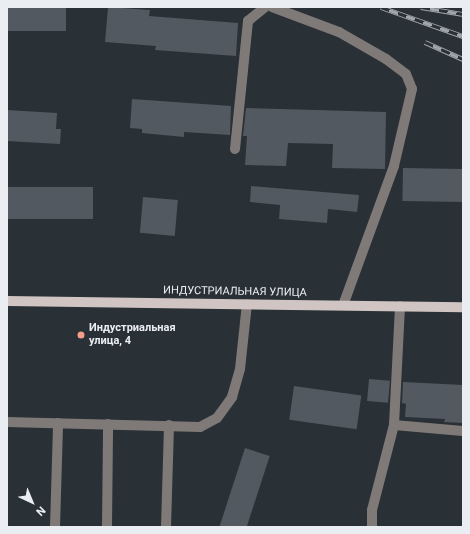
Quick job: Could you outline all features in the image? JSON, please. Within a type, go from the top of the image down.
[{"type":"main road","name":"ИНДУСТРИАЛЬНАЯ УЛИЦА","points":[[7,301],[463,307]]},
{"type":"lane","points":[[235,149],[248,21],[264,7]]},
{"type":"lane","points":[[272,7],[339,32],[386,59],[406,74],[412,89],[394,166],[343,305]]},
{"type":"lane","points":[[7,422],[200,427],[216,418],[232,397],[240,369],[246,304]]},
{"type":"lane","points":[[372,527],[372,510],[394,425],[400,306]]},
{"type":"lane","points":[[55,527],[58,423]]},
{"type":"lane","points":[[107,527],[108,424]]},
{"type":"lane","points":[[166,527],[169,425]]},
{"type":"lane","points":[[394,425],[463,430]]},
{"type":"building","points":[[7,7],[66,7],[66,31],[7,31]]},
{"type":"building","points":[[108,7],[150,10],[149,16],[238,23],[236,56],[155,50],[156,46],[105,42]]},
{"type":"building","points":[[132,99],[231,106],[230,135],[184,132],[184,137],[142,133],[142,129],[130,128]]},
{"type":"building","points":[[246,108],[386,112],[385,169],[332,168],[333,144],[288,143],[286,166],[245,165],[247,136],[243,136]]},
{"type":"building","points":[[7,110],[57,113],[56,129],[61,129],[60,144],[7,141]]},
{"type":"building","points":[[403,168],[463,169],[462,202],[402,201]]},
{"type":"building","points":[[251,186],[359,195],[357,212],[328,209],[327,223],[279,219],[280,205],[250,202]]},
{"type":"building","points":[[7,187],[93,187],[93,219],[7,219]]},
{"type":"building","points":[[143,197],[178,200],[175,236],[140,233]]},
{"type":"building","points":[[369,379],[390,381],[388,403],[367,401]]},
{"type":"building","points":[[403,382],[463,385],[463,423],[444,422],[445,419],[405,417],[406,404],[402,403]]},
{"type":"building","points":[[294,386],[361,395],[357,429],[289,420]]},
{"type":"building","points":[[245,448],[270,456],[247,527],[219,527]]},
{"type":"railway","points":[[381,7],[463,36]]},
{"type":"railway","points":[[421,7],[463,14]]},
{"type":"railway","points":[[425,42],[463,59]]},
{"type":"place","name":"Индустриальная улица, 4","points":[[81,335]]}]
